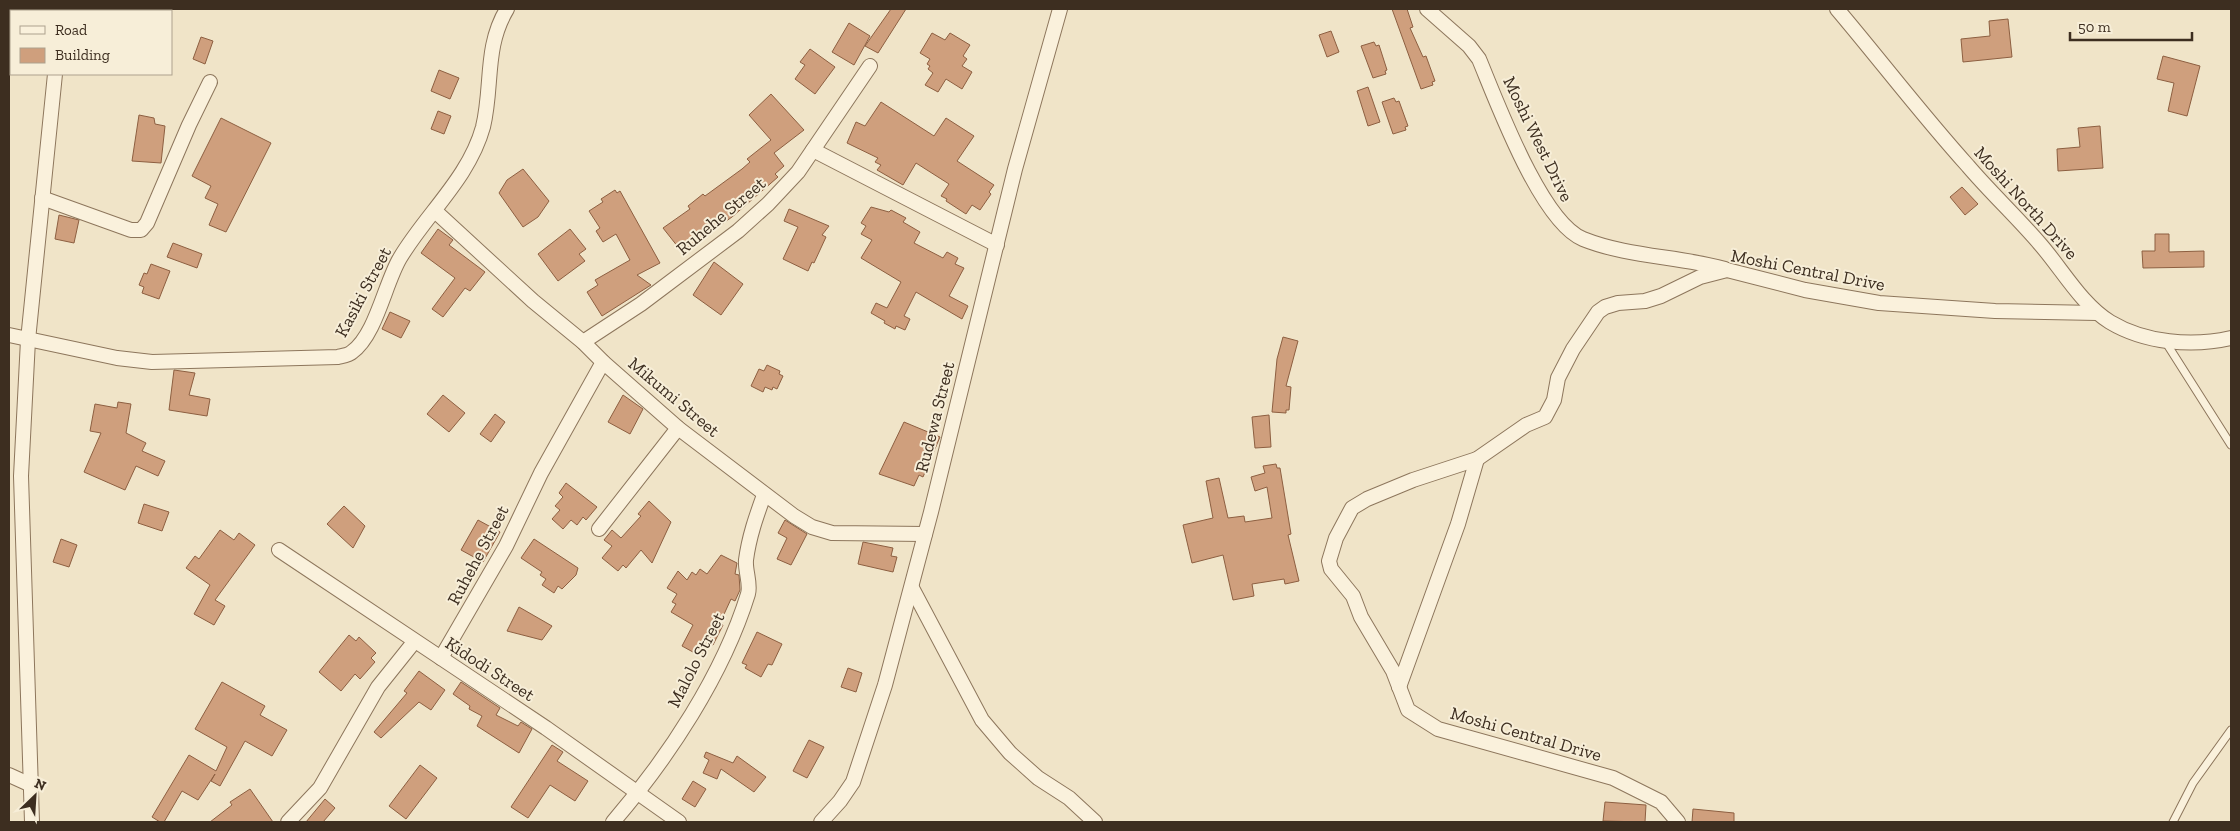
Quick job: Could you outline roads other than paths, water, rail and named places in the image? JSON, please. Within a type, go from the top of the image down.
[{"type":"street","name":"Kasiki Street","points":[[28,340],[117,358],[152,362],[338,357],[352,353],[362,342],[379,310],[400,259],[452,188],[474,149],[483,127],[494,34],[507,9]]},
{"type":"street","name":"Rudewa Street","points":[[821,822],[840,801],[853,782],[860,764],[912,588],[1015,169],[1060,9]]},
{"type":"street","name":"Moshi West Drive","points":[[1427,9],[1469,46],[1479,60],[1532,177],[1556,216],[1568,229],[1581,238],[1610,248],[1700,262],[1727,270]]},
{"type":"street","name":"Moshi North Drive","points":[[1837,9],[1967,166],[2039,243],[2097,313],[2111,322],[2138,334],[2165,341],[2217,341],[2231,338]]},
{"type":"street","name":"Ruhehe Street","points":[[583,342],[641,304],[738,231],[768,204],[798,172],[870,66]]},
{"type":"street","points":[[32,822],[15,473],[55,75]]},
{"type":"street","points":[[42,198],[131,230],[141,230],[147,223],[210,82]]},
{"type":"street","points":[[814,150],[996,245]]},
{"type":"street","name":"Mikumi Street","points":[[435,211],[533,301],[583,342],[678,428],[764,495],[812,527],[832,533],[925,534]]},
{"type":"street","name":"Moshi Central Drive","points":[[1678,822],[1660,802],[1613,778],[1438,729],[1408,710],[1393,671],[1361,617],[1352,596],[1331,569],[1329,561],[1336,538],[1352,508],[1367,499],[1451,466],[1477,459],[1526,424],[1545,417],[1554,400],[1558,378],[1573,348],[1589,324],[1605,306],[1645,301],[1700,277],[1727,270],[1805,290],[1879,304],[1995,311],[2097,313]]},
{"type":"street","points":[[9,335],[28,340]]},
{"type":"street","name":"Ruhehe Street","points":[[441,658],[502,554],[541,473],[603,362]]},
{"type":"street","points":[[599,529],[678,428]]},
{"type":"street","points":[[1398,687],[1458,524],[1477,459]]},
{"type":"street","name":"Malolo Street","points":[[613,822],[638,793],[704,691],[738,624],[748,591],[746,563],[750,536],[764,495]]},
{"type":"street","name":"Kidodi Street","points":[[279,550],[414,642],[546,728],[679,822]]},
{"type":"street","points":[[912,588],[982,720],[1010,753],[1038,778],[1069,798],[1095,822]]},
{"type":"street","points":[[288,822],[320,788],[378,688],[414,642]]},
{"type":"street","points":[[9,775],[30,785]]},
{"type":"lane","points":[[2165,341],[2231,446]]},
{"type":"lane","points":[[2173,822],[2193,783],[2231,730]]}]
